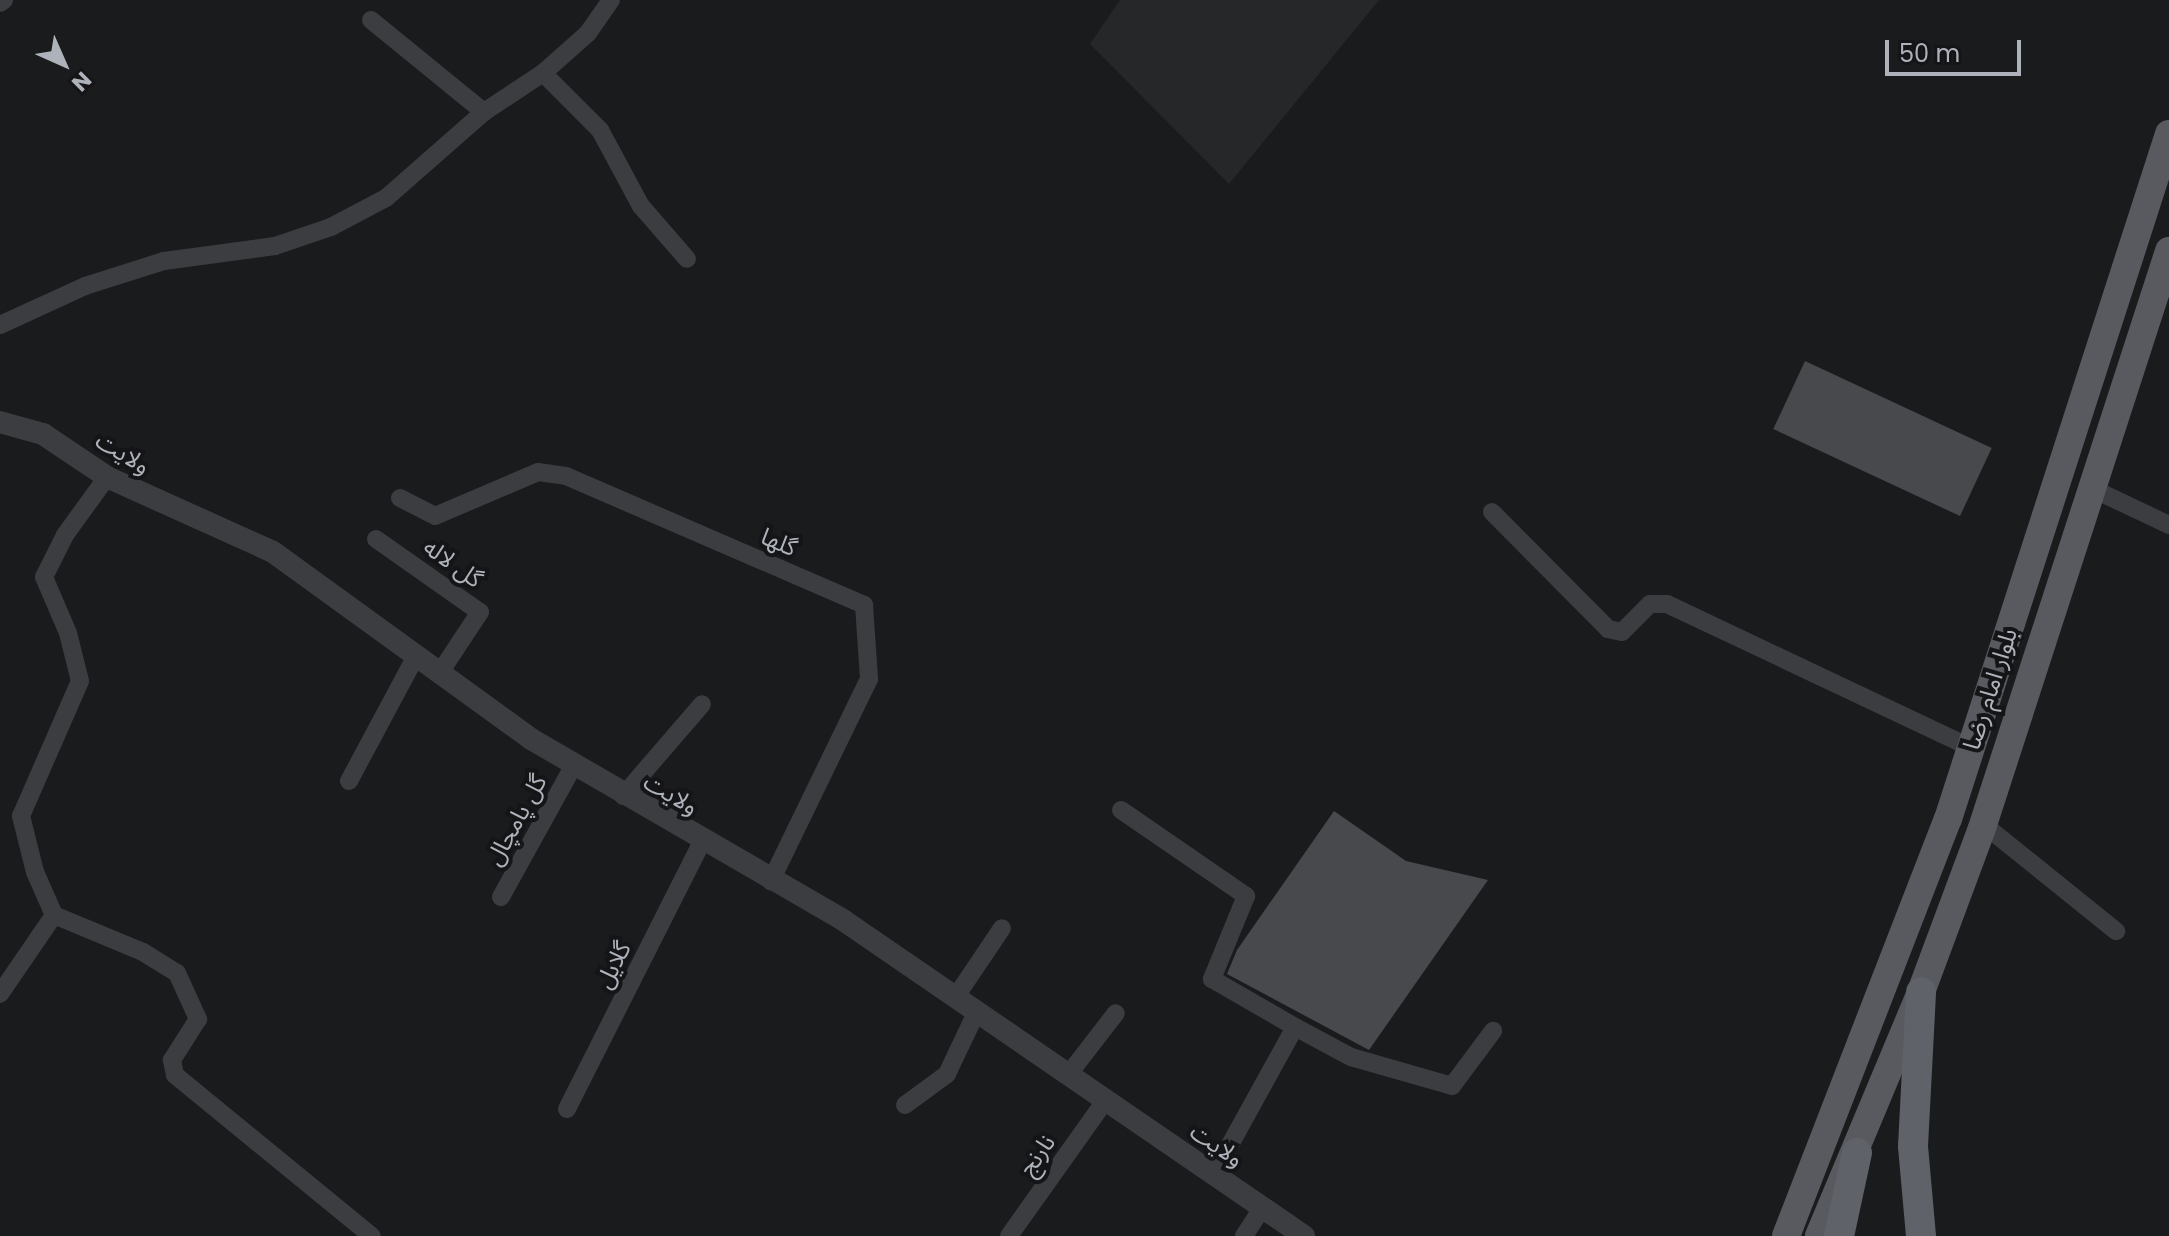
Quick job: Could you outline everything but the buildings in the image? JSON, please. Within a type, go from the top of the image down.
[{"type":"highway","points":[[1921,992],[1913,1146],[1921,1236]]},
{"type":"highway","points":[[1839,1236],[1857,1153]]},
{"type":"main road","name":"بلوار امام رضا","points":[[1786,1236],[1889,980],[1971,748],[2169,134]]},
{"type":"main road","name":"بلوار امام رضا","points":[[1819,1236],[1857,1153],[1983,824],[2168,258]]},
{"type":"street","points":[[0,325],[85,286],[164,261],[275,246],[331,227],[386,198],[484,112],[543,73],[588,33],[611,0]]},
{"type":"street","points":[[371,20],[484,112]]},
{"type":"street","points":[[543,73],[600,130],[641,206],[687,259]]},
{"type":"street","name":"ولایت","points":[[0,422],[43,434],[107,477],[273,552],[415,658],[574,765],[702,842],[843,920],[1304,1236]]},
{"type":"street","name":"گلها","points":[[400,498],[435,516],[538,472],[566,476],[864,605],[869,679],[771,881]]},
{"type":"street","points":[[107,477],[65,535],[44,577],[68,633],[80,681],[21,816],[35,872],[54,915],[143,952],[177,973],[198,1019],[172,1060],[175,1075],[372,1236]]},
{"type":"street","points":[[2093,489],[2169,525]]},
{"type":"street","points":[[1492,512],[1608,629],[1625,631],[1650,604],[1667,604],[1971,748]]},
{"type":"street","name":"گل لاله","points":[[376,539],[480,612],[439,674]]},
{"type":"street","points":[[349,781],[415,658]]},
{"type":"street","points":[[623,796],[702,704]]},
{"type":"street","name":"گل پامچال","points":[[501,897],[574,765]]},
{"type":"street","points":[[1121,810],[1246,896],[1212,979],[1351,1057],[1452,1086],[1493,1031]]},
{"type":"street","points":[[1983,824],[2116,931]]},
{"type":"street","name":"گلایل","points":[[567,1109],[702,842]]},
{"type":"street","points":[[0,994],[54,915]]},
{"type":"street","points":[[955,998],[1002,928]]},
{"type":"street","points":[[905,1105],[947,1074],[976,1013]]},
{"type":"street","points":[[1068,1075],[1116,1013]]},
{"type":"street","points":[[1214,1174],[1295,1027]]},
{"type":"street","name":"نارنج","points":[[1009,1236],[1105,1101]]},
{"type":"street","points":[[1244,1236],[1263,1207]]},
{"type":"shaded area","points":[[1120,0],[1379,0],[1229,184],[1090,44]]}]
